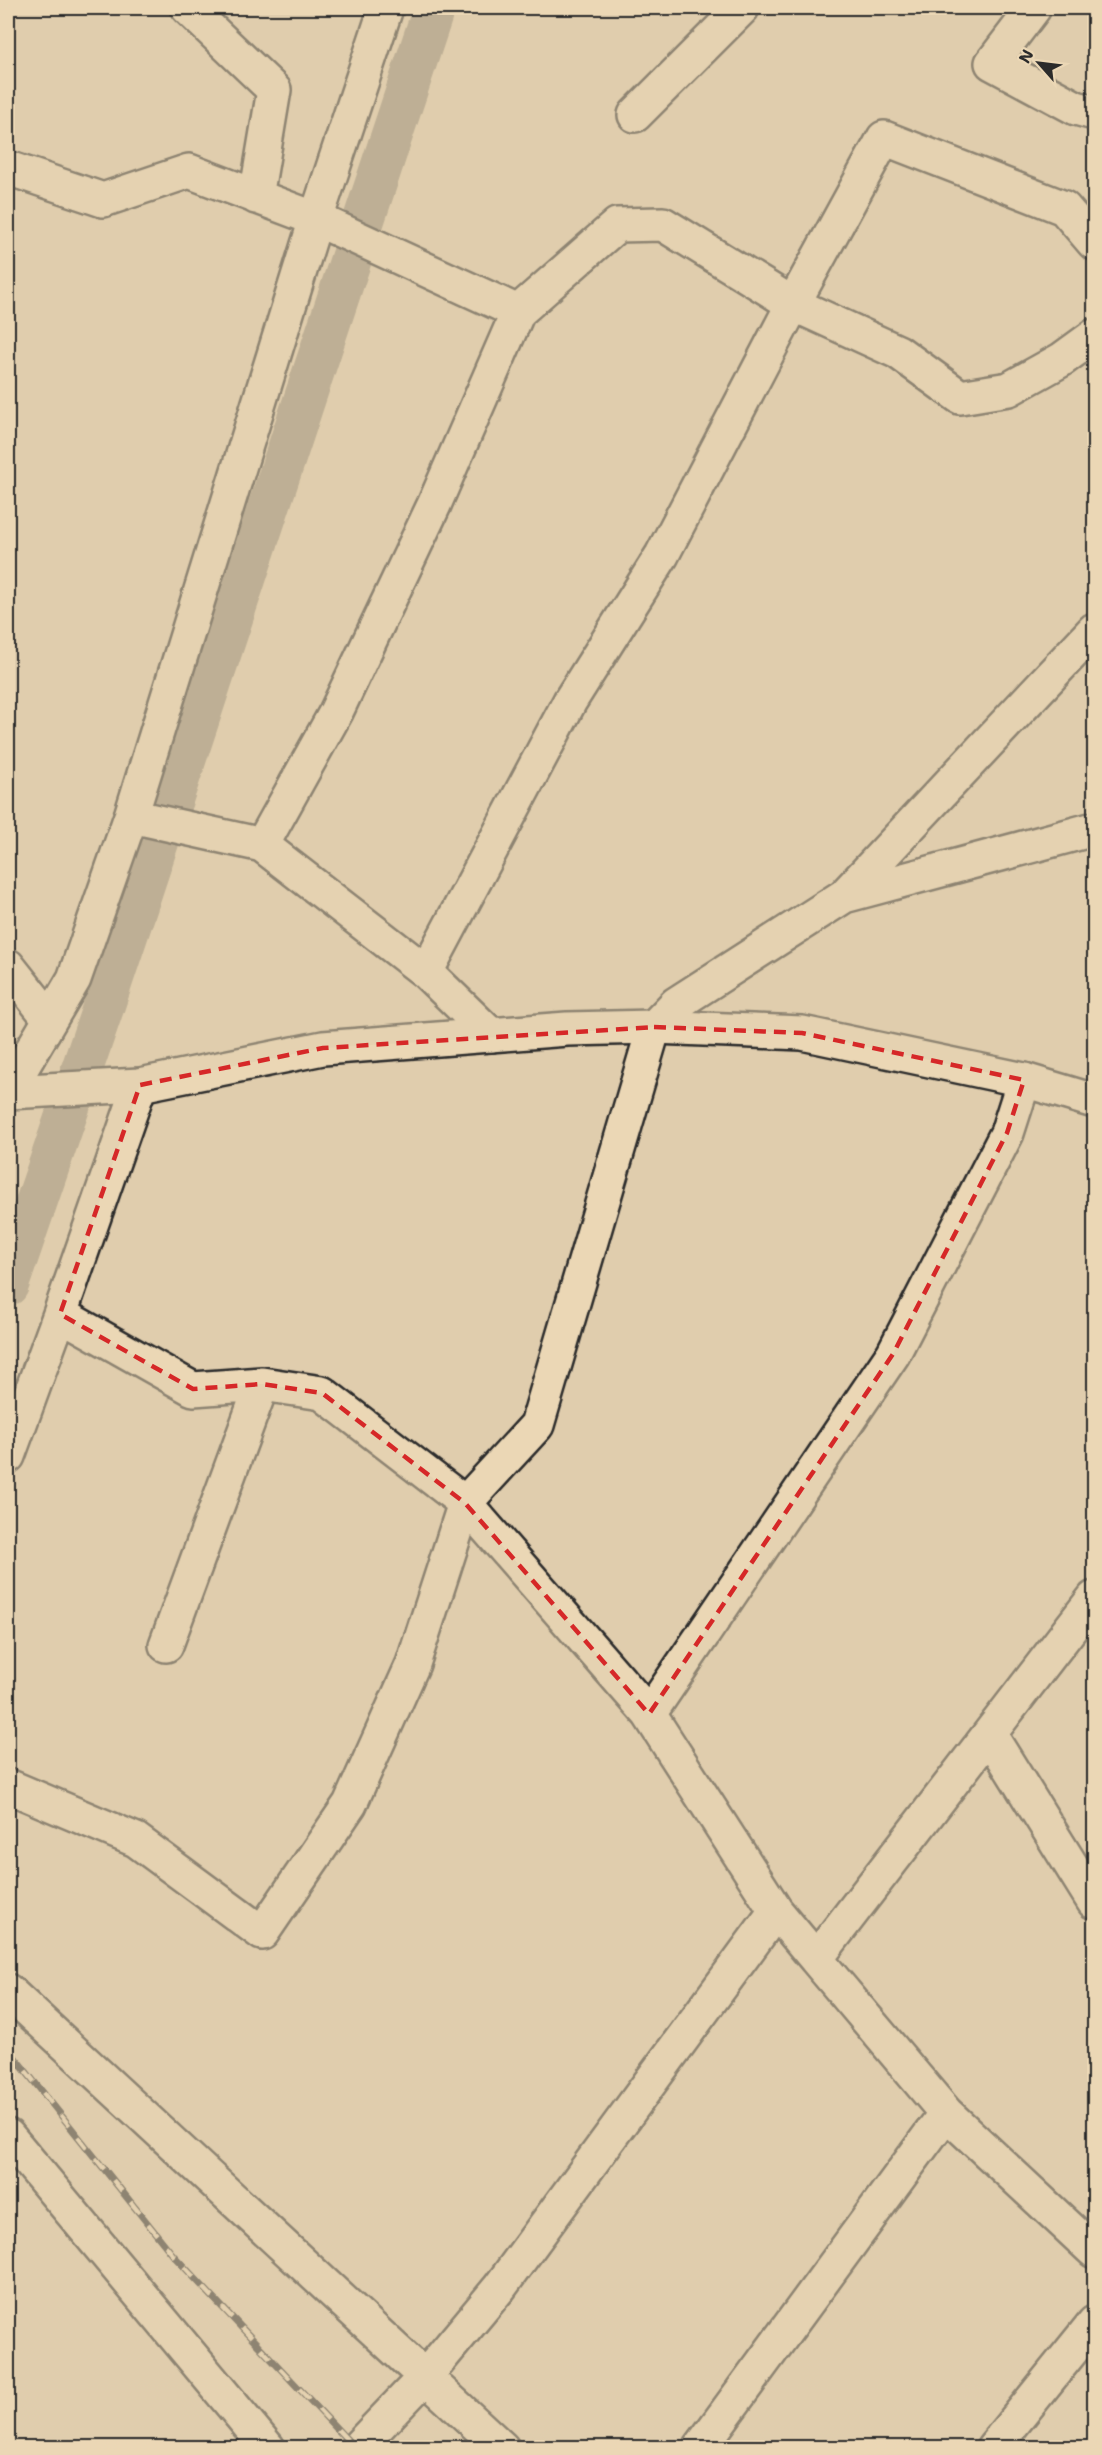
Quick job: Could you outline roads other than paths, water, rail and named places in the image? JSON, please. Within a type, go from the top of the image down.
[{"type":"street","points":[[188,8],[274,90],[256,197]]},
{"type":"street","points":[[8,1092],[74,979],[131,816],[316,219],[386,8]]},
{"type":"street","points":[[635,115],[742,8]]},
{"type":"street","points":[[1034,8],[992,63],[1076,108],[1095,113]]},
{"type":"street","points":[[426,972],[570,701],[662,555],[793,304],[884,138],[1064,207],[1095,243]]},
{"type":"street","points":[[8,168],[103,200],[189,171],[316,219],[518,312]]},
{"type":"street","points":[[262,845],[336,712],[434,505],[518,312],[617,225],[663,224],[793,304],[898,352],[960,397],[1009,389],[1061,360],[1095,336]]},
{"type":"street","points":[[8,1786],[136,1840],[262,1933],[350,1804],[413,1664],[465,1503],[537,1425],[654,1027],[676,1004],[844,896],[1095,630]]},
{"type":"street","points":[[131,816],[262,845],[426,972],[491,1035]]},
{"type":"street","points":[[844,896],[1095,829]]},
{"type":"street","points":[[8,966],[50,1019]]},
{"type":"street","points":[[8,1092],[138,1085],[323,1048],[567,1029],[654,1027],[802,1033],[1024,1080],[1095,1101]]},
{"type":"street","points":[[649,1714],[892,1354],[1006,1132],[1024,1080]]},
{"type":"street","points":[[8,1456],[60,1314],[138,1085]]},
{"type":"street","points":[[60,1314],[193,1389],[262,1384],[322,1394],[465,1503],[649,1714],[776,1911],[816,1959],[946,2113],[1095,2252]]},
{"type":"street","points":[[166,1645],[262,1384]]},
{"type":"street","points":[[816,1959],[1095,1598]]},
{"type":"street","points":[[990,1735],[1095,1902]]},
{"type":"street","points":[[357,2448],[425,2377],[500,2287],[776,1911]]},
{"type":"street","points":[[8,1991],[502,2448]]},
{"type":"street","points":[[700,2448],[946,2113]]},
{"type":"street","points":[[8,2136],[267,2448]]},
{"type":"street","points":[[993,2448],[1095,2324]]},
{"type":"waterway","points":[[8,1285],[104,1005],[434,8]]},
{"type":"railway","points":[[8,2049],[173,2255],[355,2448]]}]
